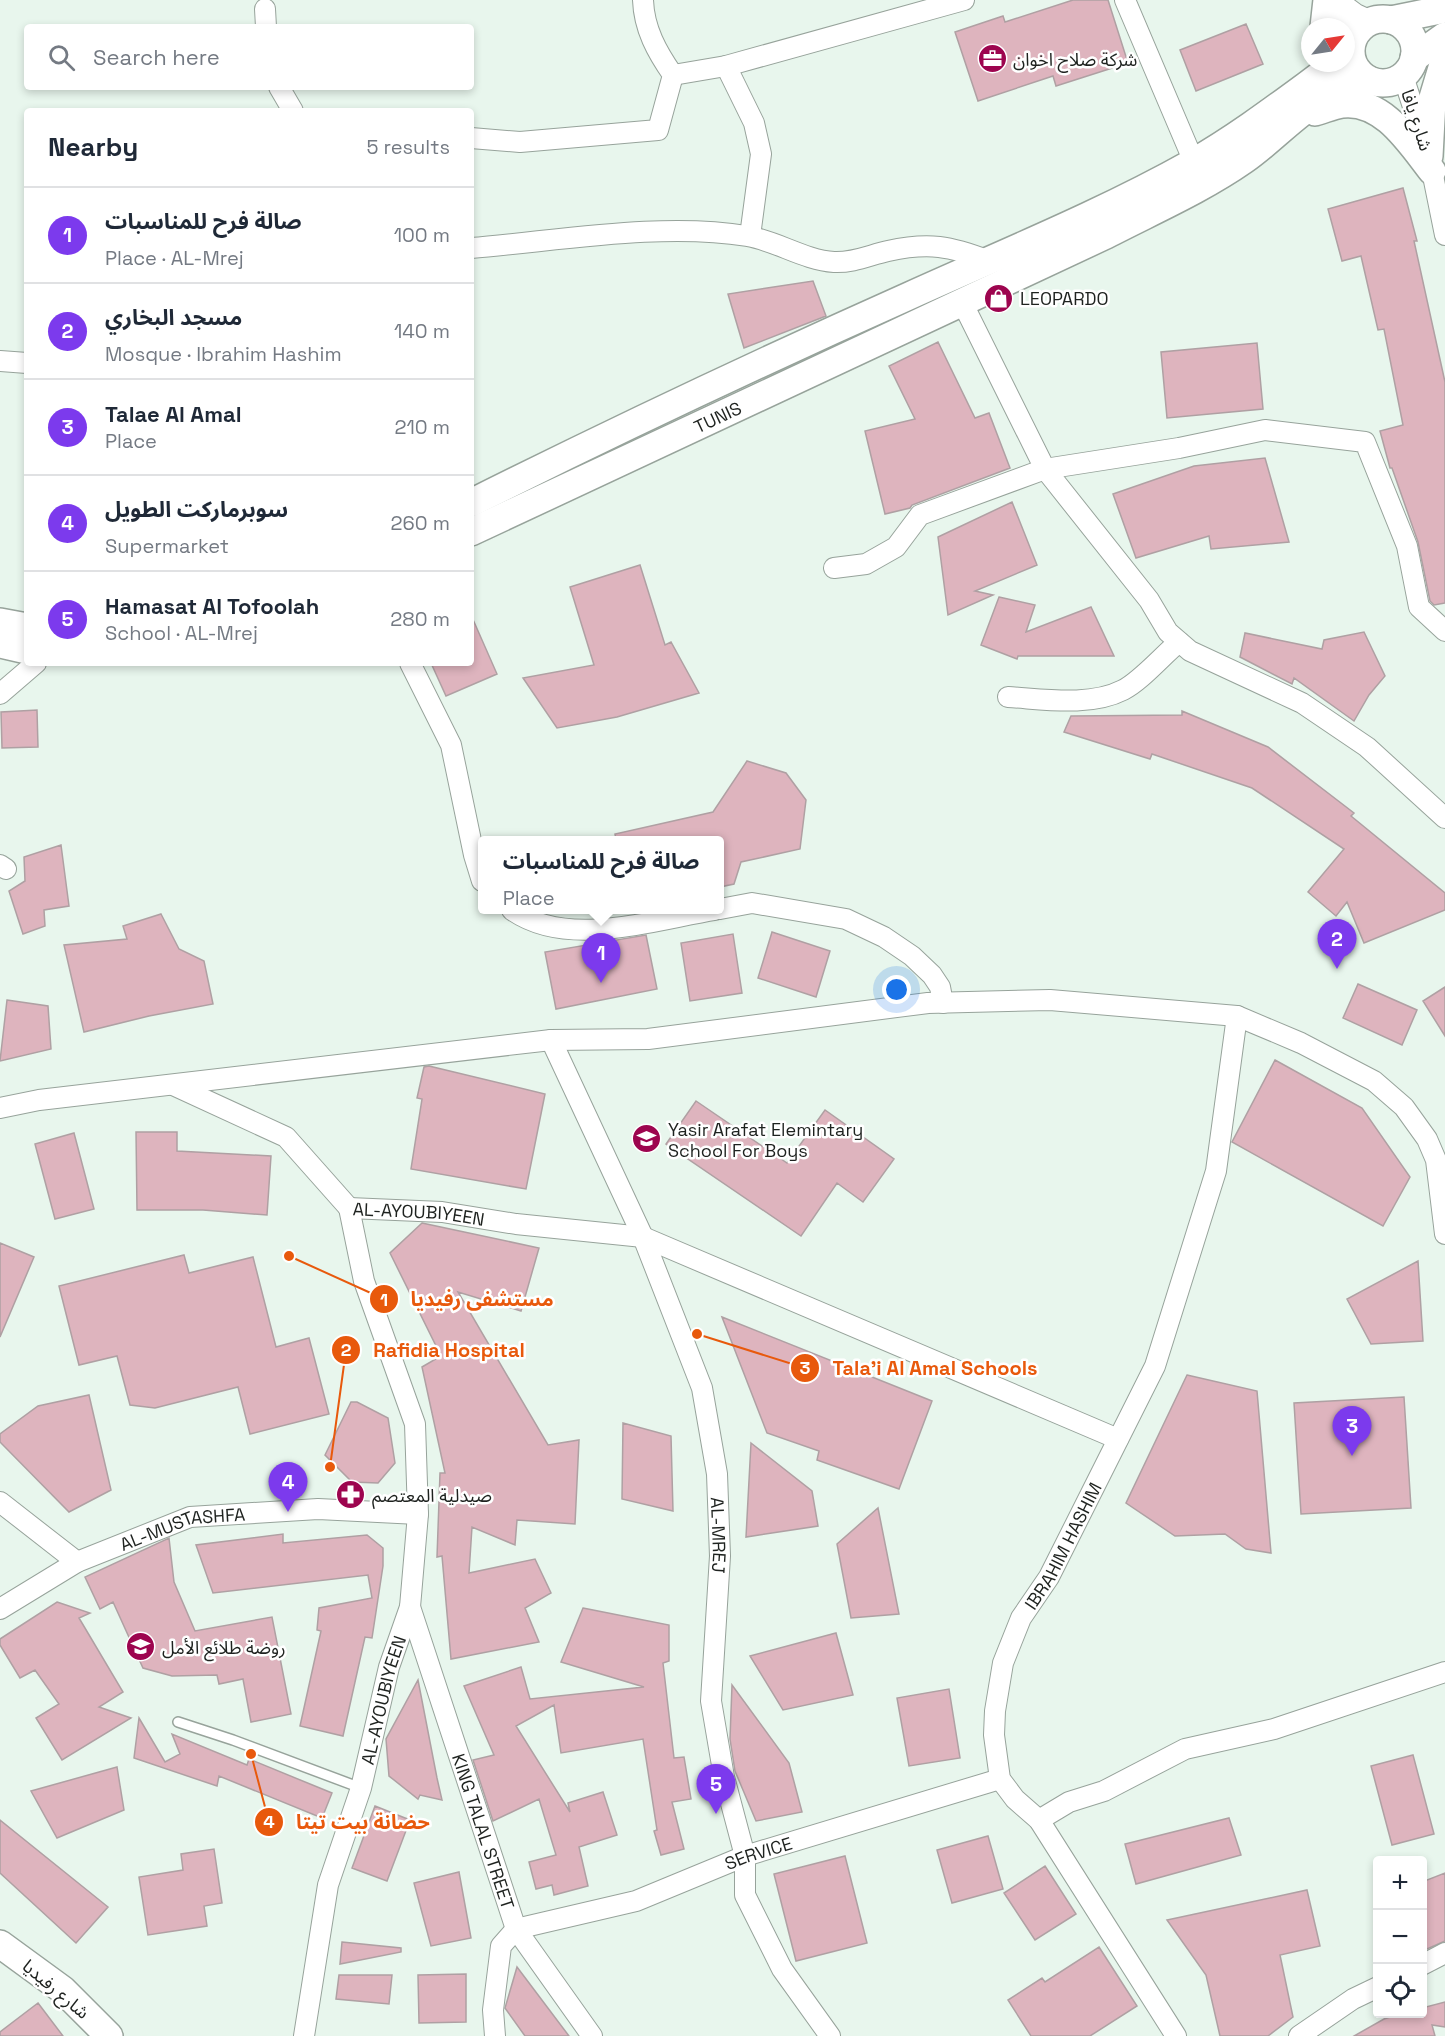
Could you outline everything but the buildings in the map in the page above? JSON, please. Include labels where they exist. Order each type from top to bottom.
[{"type":"main road","points":[[1325,18],[1327,0]]},
{"type":"main road","points":[[1355,35],[1360,28],[1381,20],[1445,9]]},
{"type":"main road","points":[[1381,20],[1405,27],[1411,36],[1409,67]]},
{"type":"main road","points":[[474,502],[597,441],[1094,215],[1296,106],[1358,81],[1393,81],[1445,36]]},
{"type":"main road","points":[[1431,163],[1432,101],[1445,58]]},
{"type":"main road","points":[[1355,67],[1361,75],[1371,81]]},
{"type":"main road","points":[[1296,106],[1309,72]]},
{"type":"main road","points":[[1296,106],[1325,72]]},
{"type":"main road","points":[[1296,106],[1362,105],[1381,113],[1431,163]]},
{"type":"main road","name":"TUNIS","points":[[474,531],[1106,235],[1200,187],[1244,160],[1296,106]]},
{"type":"main road","points":[[0,622],[24,626]]},
{"type":"main road","points":[[0,644],[24,649]]},
{"type":"main road","name":"شارع رفيديا","points":[[0,1944],[63,1990],[109,2036]]},
{"type":"street","points":[[474,138],[520,142],[658,130],[673,75],[658,53],[647,29],[643,0]]},
{"type":"street","points":[[673,75],[726,66],[964,0]]},
{"type":"street","points":[[1125,0],[1194,162]]},
{"type":"street","points":[[1332,0],[1337,18]]},
{"type":"street","points":[[1337,0],[1356,14],[1381,20]]},
{"type":"street","points":[[726,66],[754,123],[761,154],[750,236]]},
{"type":"street","name":"شارع يافا","points":[[1409,67],[1445,235]]},
{"type":"street","points":[[281,90],[291,108]]},
{"type":"street","points":[[474,248],[615,235],[704,232],[750,236],[834,262],[856,260],[925,244],[943,245],[989,261]]},
{"type":"street","points":[[962,302],[1046,470],[1149,600],[1168,632],[1190,651],[1302,703],[1367,747],[1445,818]]},
{"type":"street","points":[[0,362],[24,363]]},
{"type":"street","points":[[834,568],[866,564],[896,547],[920,515],[1046,470],[1179,448],[1265,430],[1365,442],[1407,546],[1419,607],[1445,631]]},
{"type":"street","points":[[1008,697],[1057,700],[1124,690],[1179,642]]},
{"type":"street","points":[[0,694],[33,666]]},
{"type":"street","points":[[412,666],[451,745],[478,867]]},
{"type":"street","points":[[724,908],[752,903],[846,919],[884,937],[912,956],[932,975],[940,987],[943,1003]]},
{"type":"street","points":[[522,914],[554,929],[571,930],[609,927],[686,914]]},
{"type":"street","points":[[0,1108],[39,1100],[551,1040],[648,1039],[943,1003],[1050,1000],[1237,1016],[1301,1043],[1374,1081],[1404,1107],[1427,1139],[1436,1160],[1445,1234]]},
{"type":"street","name":"IBRAHIM HASHIM","points":[[1000,1779],[994,1735],[995,1711],[998,1687],[1011,1641],[1033,1598],[1049,1576],[1155,1365],[1216,1171],[1237,1016]]},
{"type":"street","name":"AL-MREJ","points":[[551,1040],[643,1237],[702,1388],[717,1474],[720,1556],[711,1701],[724,1776],[744,1856],[745,1895],[782,1969],[830,2036]]},
{"type":"street","points":[[172,1084],[285,1137],[349,1208]]},
{"type":"street","name":"AL-AYOUBIYEEN","points":[[304,2036],[328,1885],[361,1788],[389,1667],[410,1607],[418,1514],[415,1424],[364,1281],[349,1208],[442,1212],[516,1224],[643,1237],[1118,1439]]},
{"type":"street","points":[[0,1502],[77,1562]]},
{"type":"street","name":"AL-MUSTASHFA","points":[[0,1609],[77,1562],[190,1517],[318,1509],[418,1514]]},
{"type":"street","name":"KING TALAL STREET","points":[[410,1607],[516,1929],[592,2036]]},
{"type":"street","points":[[1039,1820],[1069,1802],[1104,1791],[1185,1749],[1274,1729],[1445,1672]]},
{"type":"street","points":[[1000,1779],[1016,1799],[1039,1820],[1176,2036]]},
{"type":"street","name":"SERVICE","points":[[516,1929],[636,1901],[744,1856],[1000,1779]]},
{"type":"street","points":[[495,2036],[493,2010],[501,1947],[516,1929]]},
{"type":"street","points":[[1424,1964],[1445,1953]]},
{"type":"street","points":[[1299,2036],[1353,1999],[1373,1989]]},
{"type":"lane","points":[[178,1722],[361,1788]]},
{"type":"place","name":"شركة صلاح اخوان","points":[[992,59]]},
{"type":"place","name":"LEOPARDO","points":[[999,298]]},
{"type":"place","name":"مسجد البخاري","points":[[1337,969]]},
{"type":"place","name":"صالة فرح للمناسبات","points":[[601,983]]},
{"type":"place","name":"Yasir Arafat Elemintary School For Boys","points":[[647,1139]]},
{"type":"place","name":"مستشفى رفيديا","points":[[289,1256]]},
{"type":"place","name":"Tala'i Al Amal Schools","points":[[697,1334]]},
{"type":"place","name":"Talae Al Amal","points":[[1352,1456]]},
{"type":"place","name":"Rafidia Hospital","points":[[330,1467]]},
{"type":"place","name":"صيدلية المعتصم","points":[[351,1495]]},
{"type":"place","name":"سوبرماركت الطويل","points":[[288,1512]]},
{"type":"place","name":"روضة طلائع الأمل","points":[[141,1647]]},
{"type":"place","name":"حضانة بيت تيتا","points":[[251,1754]]},
{"type":"place","name":"Hamasat Al Tofoolah","points":[[716,1814]]}]
